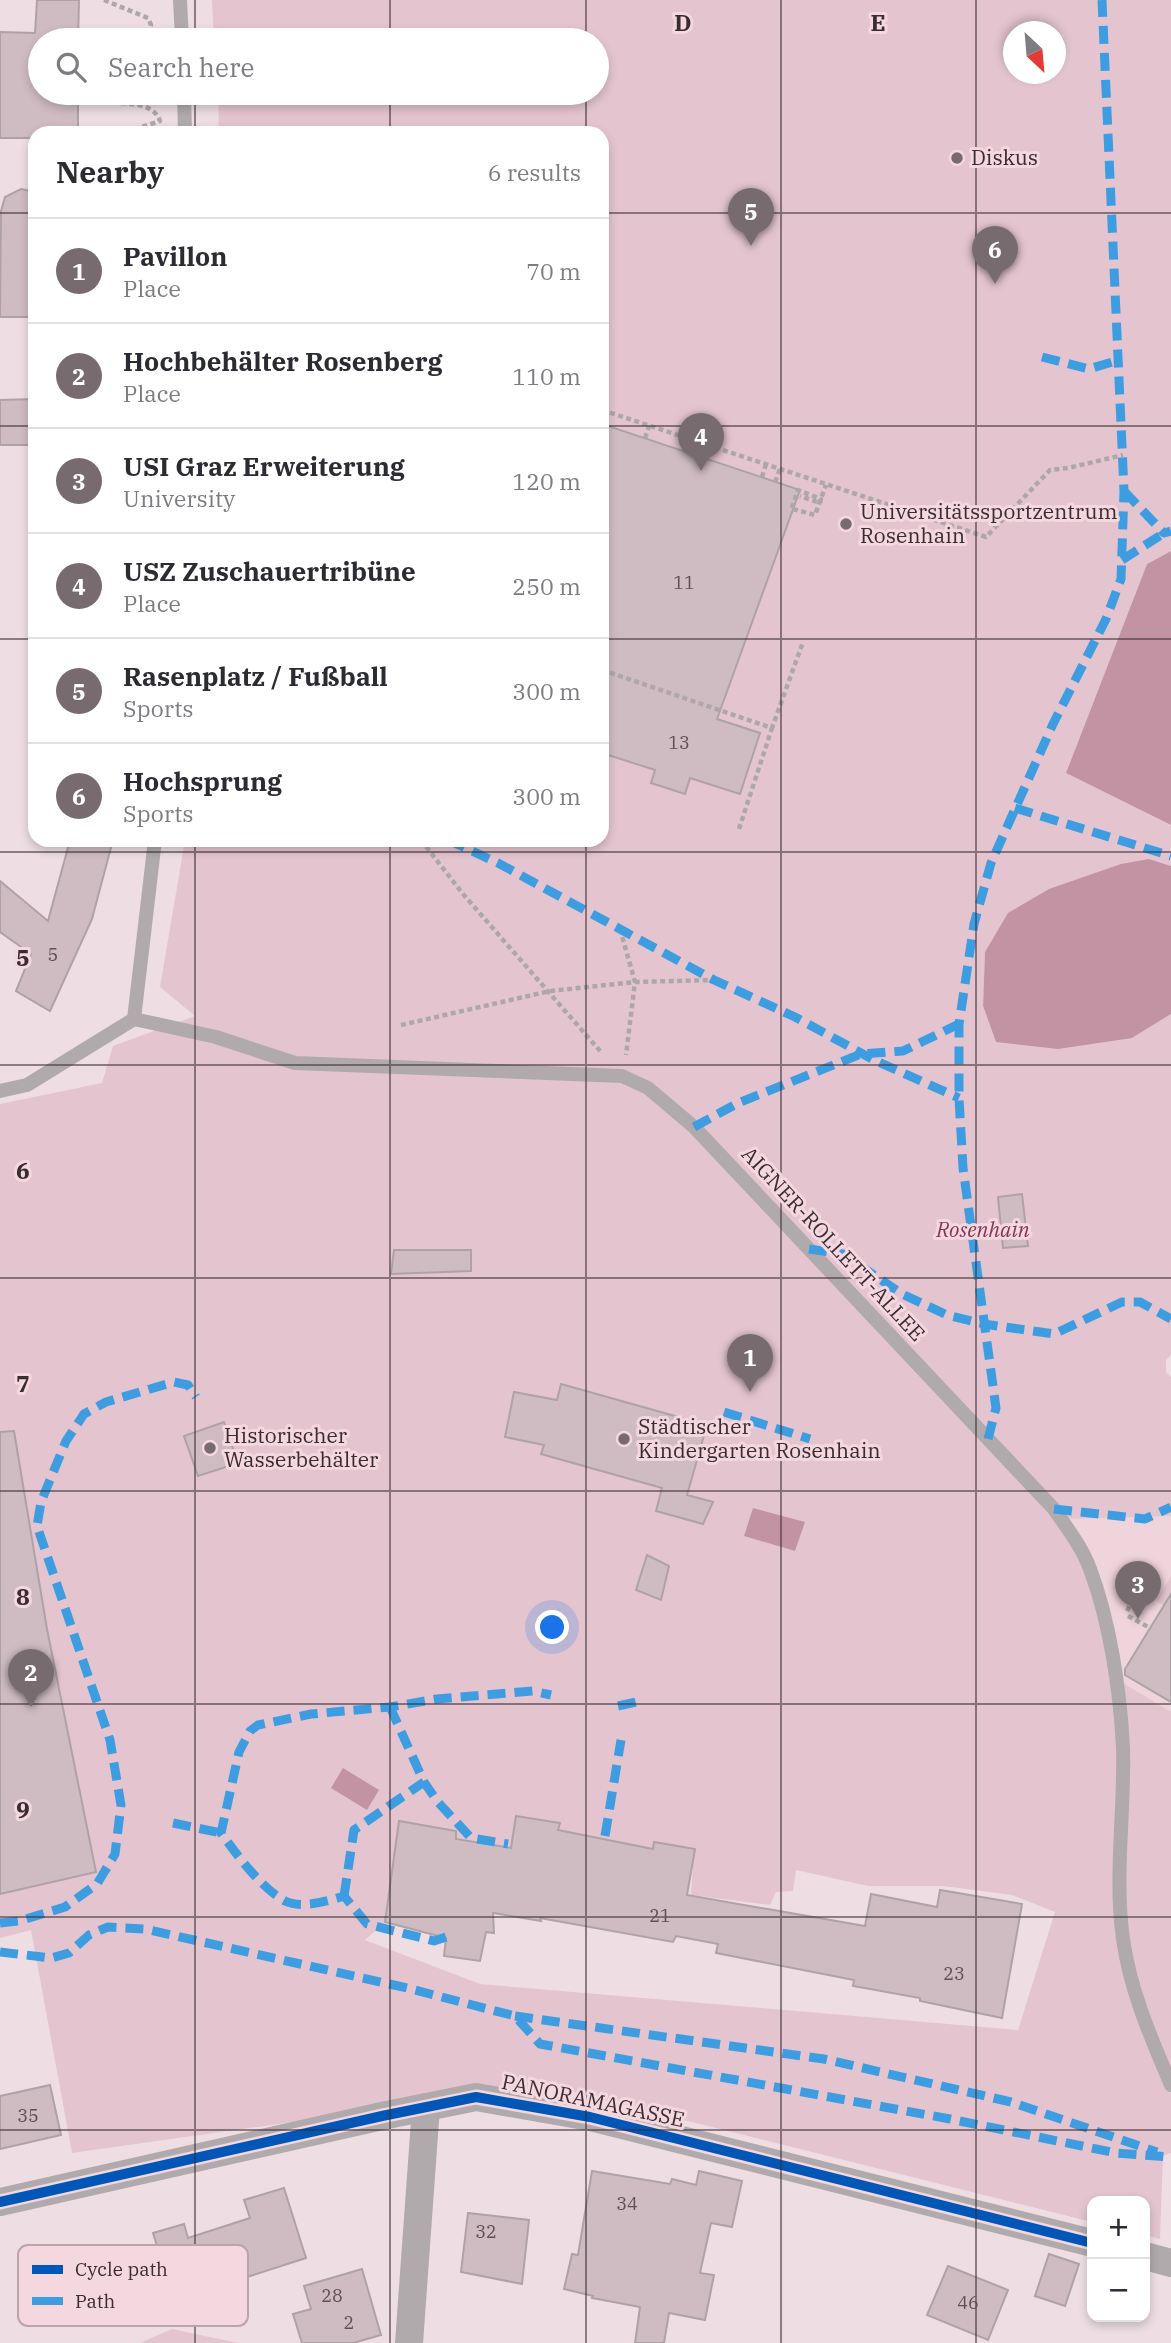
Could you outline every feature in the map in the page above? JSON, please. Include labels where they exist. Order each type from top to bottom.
[{"type":"street","name":"PANORAMAGASSE","points":[[0,2202],[476,2097],[590,2117],[1087,2242]]},
{"type":"street","points":[[412,2342],[426,2108]]},
{"type":"street","points":[[1150,2257],[1171,2263]]},
{"type":"lane","points":[[180,0],[181,28]]},
{"type":"lane","points":[[184,105],[185,126]]},
{"type":"lane","points":[[0,1091],[27,1085],[134,1019],[154,847]]},
{"type":"lane","name":"AIGNER-ROLLETT-ALLEE","points":[[134,1019],[216,1037],[295,1063],[622,1076],[648,1088],[694,1127],[1054,1509],[1074,1538],[1093,1579],[1106,1625],[1115,1674],[1123,1746],[1119,1889],[1122,1937],[1131,1984],[1171,2085]]},
{"type":"path","points":[[104,0],[148,18],[150,28]]},
{"type":"path","points":[[135,105],[150,107],[157,112],[160,121],[145,126]]},
{"type":"path","points":[[609,412],[986,537],[1050,470],[1123,456]]},
{"type":"path","points":[[645,438],[649,426]]},
{"type":"path","points":[[762,477],[766,464]]},
{"type":"path","points":[[775,482],[780,469]]},
{"type":"path","points":[[800,496],[820,503],[821,499],[798,490],[792,508],[815,516],[826,485]]},
{"type":"path","points":[[739,829],[803,642]]},
{"type":"path","points":[[609,672],[772,728]]},
{"type":"path","points":[[426,847],[463,894],[622,1076]]},
{"type":"path","points":[[620,929],[635,982],[622,1076]]},
{"type":"path","points":[[401,1025],[550,991],[635,982],[714,980]]},
{"type":"path","points":[[1130,1606],[1134,1597]]},
{"type":"shaded area","points":[[1171,551],[1171,825],[1066,773],[1147,564]]},
{"type":"shaded area","points":[[1149,859],[1171,866],[1171,1014],[1132,1038],[1058,1049],[996,1042],[983,1006],[985,952],[1008,913],[1049,889],[1121,864]]},
{"type":"shaded area","points":[[753,1508],[805,1522],[795,1551],[744,1536]]},
{"type":"shaded area","points":[[1171,1516],[1171,1712],[1125,1684],[1115,1674],[1067,1519]]},
{"type":"shaded area","points":[[343,1768],[379,1790],[367,1810],[331,1788]]},
{"type":"green space","name":"Rosenhain","points":[[212,0],[1171,0],[1171,551],[1147,564],[1066,773],[1171,825],[1171,866],[1149,859],[985,952],[983,1006],[996,1042],[1132,1038],[1171,1014],[1171,1355],[1166,1360],[1166,1372],[1171,1377],[1171,1516],[1068,1519],[1089,1567],[1115,1674],[1125,1684],[1171,1712],[1171,2153],[1163,2156],[1160,2239],[1150,2236],[1150,2196],[1087,2196],[1087,2221],[548,2086],[72,2153],[31,1930],[0,1938],[0,1104],[102,1083],[113,1046],[195,1016],[160,987],[184,847],[609,847],[609,126],[219,126],[218,105],[609,105],[609,28],[213,28]],"holes":[[[517,1816],[560,1823],[558,1830],[653,1849],[654,1842],[694,1849],[691,1895],[770,1905],[776,1892],[793,1891],[796,1870],[868,1886],[943,1886],[1012,1895],[1055,1912],[1018,2030],[480,1984],[365,1940],[385,1922],[399,1821],[456,1831],[456,1839],[511,1852]]]},
{"type":"green space","points":[[1171,1576],[1171,1594],[1164,1606],[1156,1601]]},
{"type":"green space","points":[[172,2329],[238,2343],[140,2343]]},
{"type":"building","points":[[37,0],[79,0],[78,28],[35,28]]},
{"type":"building","points":[[0,32],[28,33],[28,105],[78,105],[78,126],[28,126],[28,138],[0,138]]},
{"type":"building","points":[[21,189],[28,190],[28,317],[0,317],[1,211],[5,197]]},
{"type":"building","points":[[28,399],[28,445],[0,445],[0,400]]},
{"type":"building","name":"Universitätssportzentrum Rosenhain","points":[[609,426],[800,490],[717,719],[760,733],[740,794],[690,778],[685,794],[651,783],[655,770],[609,755]]},
{"type":"building","points":[[68,847],[111,847],[92,919],[50,1011],[16,991],[31,954],[0,932],[0,881],[48,921]]},
{"type":"building","points":[[1022,1194],[1028,1246],[1003,1248],[998,1197]]},
{"type":"building","points":[[394,1250],[471,1250],[471,1271],[391,1274]]},
{"type":"building","name":"Städtischer Kindergarten Rosenhain","points":[[561,1384],[707,1425],[687,1495],[713,1502],[703,1524],[656,1511],[662,1488],[541,1454],[544,1445],[505,1437],[514,1392],[557,1400]]},
{"type":"building","name":"Historischer Wasserbehälter","points":[[224,1422],[238,1463],[198,1476],[184,1436]]},
{"type":"building","points":[[14,1431],[47,1629],[96,1872],[0,1894],[0,1432]]},
{"type":"building","points":[[647,1555],[669,1566],[661,1600],[636,1590]]},
{"type":"building","points":[[1171,1594],[1171,1702],[1125,1675],[1125,1669]]},
{"type":"building","points":[[516,1816],[560,1823],[558,1830],[653,1849],[654,1842],[695,1849],[687,1895],[865,1926],[871,1894],[937,1907],[940,1890],[1022,1904],[1002,2018],[920,2001],[920,1998],[853,1986],[854,1980],[716,1953],[718,1944],[676,1936],[673,1942],[540,1918],[541,1921],[493,1913],[494,1933],[486,1932],[480,1961],[444,1956],[446,1938],[385,1922],[399,1821],[456,1831],[456,1839],[511,1848]]},
{"type":"building","points":[[50,2085],[61,2135],[0,2149],[0,2096]]},
{"type":"building","points":[[592,2171],[670,2184],[672,2179],[696,2185],[699,2171],[742,2181],[732,2227],[711,2223],[700,2273],[714,2275],[705,2320],[669,2313],[664,2343],[635,2343],[640,2307],[592,2298],[593,2296],[564,2289],[572,2254],[578,2255]]},
{"type":"building","points":[[284,2188],[306,2258],[248,2277],[248,2245],[157,2245],[153,2233],[184,2224],[188,2238],[250,2218],[244,2200]]},
{"type":"building","points":[[468,2213],[529,2220],[522,2284],[461,2272]]},
{"type":"building","points":[[1049,2254],[1079,2264],[1065,2306],[1035,2296]]},
{"type":"building","points":[[948,2266],[1008,2290],[988,2340],[927,2315]]},
{"type":"building","points":[[362,2269],[381,2335],[353,2343],[302,2343],[293,2314],[311,2309],[304,2286]]},
{"type":"marked path","points":[[988,1439],[996,1408],[963,1168],[959,1098],[959,1024],[974,924],[991,863],[1053,724],[1106,619],[1121,579],[1124,491],[1102,0]]},
{"type":"marked path","points":[[1042,357],[1089,369],[1119,360]]},
{"type":"marked path","points":[[1124,491],[1164,533],[1171,531]]},
{"type":"marked path","points":[[1122,560],[1164,533]]},
{"type":"marked path","points":[[1015,808],[1171,856]]},
{"type":"marked path","points":[[463,847],[498,863],[714,980],[795,1017],[874,1060],[959,1098]]},
{"type":"marked path","points":[[694,1127],[738,1103],[861,1054],[903,1051],[959,1024]]},
{"type":"marked path","points":[[809,1249],[843,1254],[902,1294],[947,1315],[984,1324],[1054,1334],[1122,1302],[1140,1302],[1171,1319]]},
{"type":"marked path","points":[[0,1923],[19,1921],[65,1907],[97,1884],[115,1854],[121,1805],[110,1740],[37,1526],[41,1502],[66,1441],[84,1414],[106,1402],[174,1382],[188,1385],[196,1397]]},
{"type":"marked path","points":[[724,1412],[810,1439]]},
{"type":"marked path","points":[[1054,1509],[1145,1519],[1171,1507]]},
{"type":"marked path","points":[[446,1937],[434,1941],[367,1924],[344,1896],[299,1904],[285,1901],[267,1888],[221,1833],[239,1752],[250,1731],[258,1725],[311,1714],[533,1691],[551,1695]]},
{"type":"marked path","points":[[618,1706],[641,1701]]},
{"type":"marked path","points":[[390,1707],[424,1782],[437,1801],[471,1838],[508,1844]]},
{"type":"marked path","points":[[605,1836],[621,1740]]},
{"type":"marked path","points":[[344,1896],[354,1830],[424,1782]]},
{"type":"marked path","points":[[173,1823],[221,1833]]},
{"type":"marked path","points":[[0,1952],[51,1958],[69,1953],[89,1935],[108,1927],[145,1929],[407,1988],[515,2016],[540,2044],[950,2119],[1116,2153],[1171,2157]]},
{"type":"marked path","points":[[515,2016],[824,2059],[1011,2102],[1157,2152]]},
{"type":"cycle path","points":[[0,2202],[476,2097],[590,2117],[1087,2242]]},
{"type":"place","name":"Diskus","points":[[957,158]]},
{"type":"place","name":"Rasenplatz / Fußball","points":[[751,246]]},
{"type":"place","name":"Hochsprung","points":[[995,284]]},
{"type":"place","name":"USZ Zuschauertribüne","points":[[701,471]]},
{"type":"place","name":"Universitätssportzentrum Rosenhain","points":[[846,524]]},
{"type":"place","name":"Pavillon","points":[[750,1392]]},
{"type":"place","name":"Städtischer Kindergarten Rosenhain","points":[[624,1439]]},
{"type":"place","name":"Historischer Wasserbehälter","points":[[210,1448]]},
{"type":"place","name":"USI Graz Erweiterung","points":[[1138,1619]]},
{"type":"place","name":"Hochbehälter Rosenberg","points":[[31,1707]]}]
